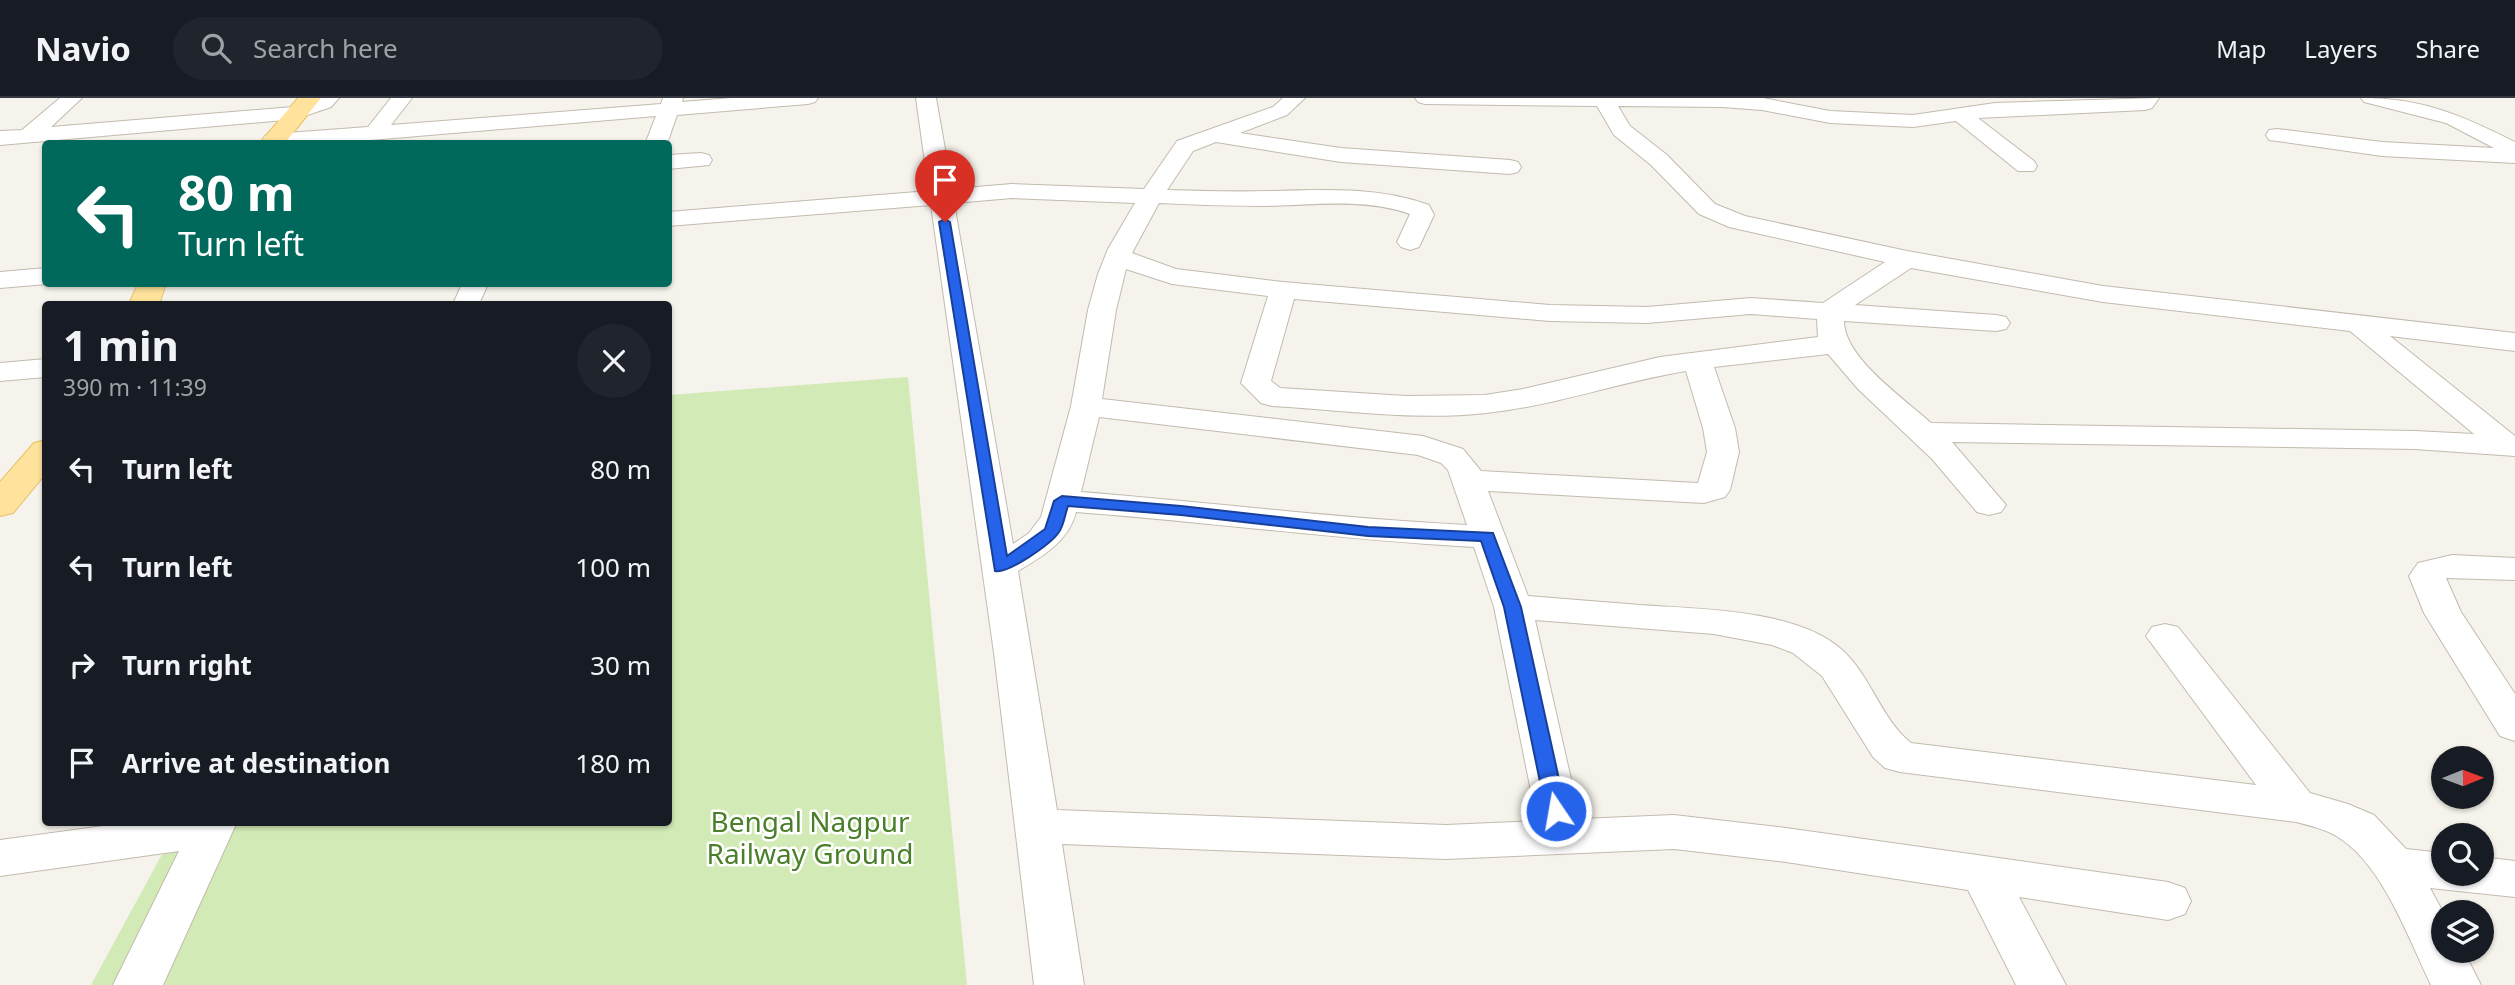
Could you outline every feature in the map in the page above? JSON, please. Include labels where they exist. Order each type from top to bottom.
[{"type":"main road","points":[[273,140],[299,103]]},
{"type":"main road","points":[[3,499],[42,455]]},
{"type":"street","points":[[29,135],[72,98]]},
{"type":"street","points":[[130,140],[178,98]]},
{"type":"street","points":[[0,138],[149,125],[299,103],[324,103],[329,98]]},
{"type":"street","points":[[374,133],[402,98]]},
{"type":"street","points":[[548,140],[572,98]]},
{"type":"street","points":[[295,140],[619,115],[671,104],[808,98]]},
{"type":"street","points":[[926,98],[1000,567],[1059,985]]},
{"type":"street","points":[[1000,567],[1042,541],[1052,531],[1086,405],[1102,310],[1118,257],[1152,196],[1185,146],[1280,111],[1295,98]]},
{"type":"street","points":[[1425,98],[1737,102],[1854,119],[1913,121],[1996,109],[2145,104],[2149,98]]},
{"type":"street","points":[[1941,98],[2026,166]]},
{"type":"street","points":[[2371,98],[2453,118],[2515,150]]},
{"type":"street","points":[[1603,99],[1622,130],[1659,160],[1707,209],[1717,215],[1907,259],[2103,294],[2515,342]]},
{"type":"street","points":[[658,140],[671,104]]},
{"type":"street","points":[[429,129],[443,108]]},
{"type":"street","points":[[1214,135],[1341,155],[1510,167]]},
{"type":"street","points":[[2277,135],[2382,149],[2515,156]]},
{"type":"street","points":[[672,162],[701,160]]},
{"type":"street","points":[[1398,202],[1442,163]]},
{"type":"street","points":[[672,219],[1012,191],[1232,199],[1350,197],[1398,202],[1420,210],[1422,215],[1410,242]]},
{"type":"street","points":[[1118,257],[1172,276],[1283,290],[1550,313],[1647,315],[1751,306],[1996,323]]},
{"type":"street","points":[[1907,259],[1854,293],[1832,311],[1830,327],[1836,344],[1880,393],[1923,432],[1989,505]]},
{"type":"street","points":[[0,280],[42,276]]},
{"type":"street","points":[[1283,290],[1256,383],[1272,397],[1443,406],[1483,405],[1522,400],[1633,371],[1697,360],[1836,344]]},
{"type":"street","points":[[2357,323],[2511,446]]},
{"type":"street","points":[[1468,480],[1696,493],[1713,490],[1723,452],[1719,428],[1697,360]]},
{"type":"street","points":[[0,372],[42,368]]},
{"type":"street","points":[[1086,405],[1423,446],[1452,456],[1463,467],[1513,607],[1562,836]]},
{"type":"street","points":[[1923,432],[2415,440],[2511,446]]},
{"type":"street","points":[[1062,501],[1181,510],[1368,531],[1488,537]]},
{"type":"street","points":[[2515,569],[2452,566],[2431,571],[2427,576],[2443,613],[2515,726]]},
{"type":"street","points":[[1513,607],[1742,625],[1799,642],[1824,654],[1837,668],[1885,747],[1900,757],[2296,806],[2331,814],[2365,832],[2393,866],[2456,985]]},
{"type":"street","points":[[2165,636],[2296,806]]},
{"type":"street","points":[[0,858],[207,826]]},
{"type":"street","points":[[138,985],[213,826]]},
{"type":"street","points":[[1037,826],[1446,842],[1674,832],[1786,845],[2168,901]]},
{"type":"street","points":[[2393,866],[2431,870]]},
{"type":"street","points":[[1983,874],[2042,985]]},
{"type":"street","points":[[2494,877],[2515,879]]},
{"type":"green space","name":"Bengal Nagpur Railway Ground","points":[[908,377],[967,985],[91,985],[177,826],[672,826],[672,395]]},
{"type":"route","points":[[945,222],[1000,567],[1042,541],[1052,531],[1062,501],[1181,510],[1368,531],[1488,537],[1513,607],[1556,811]]}]
